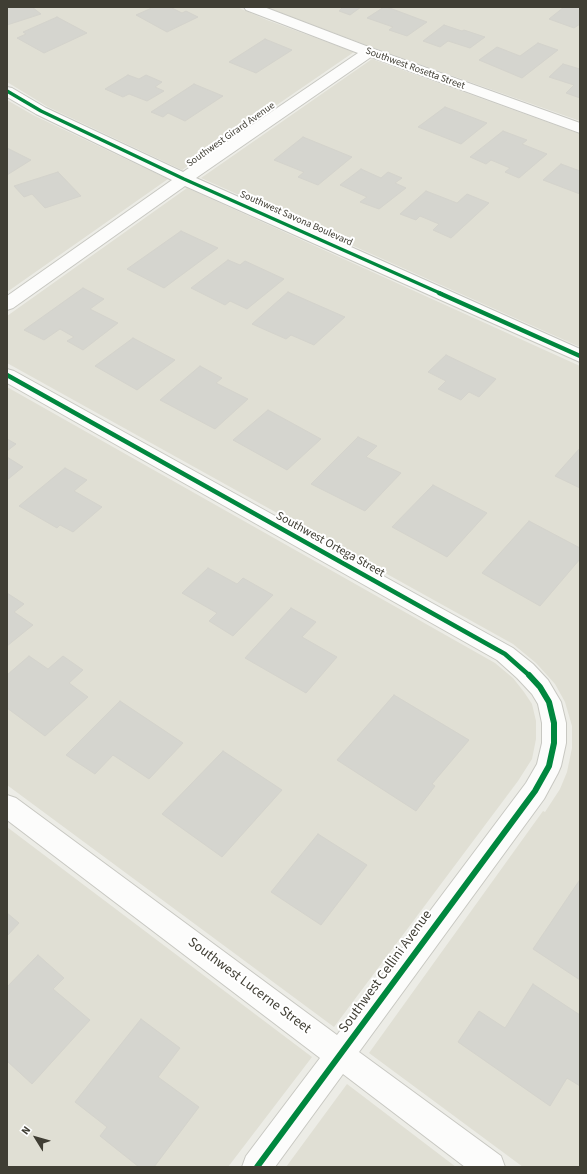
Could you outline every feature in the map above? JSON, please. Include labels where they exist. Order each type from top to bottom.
[{"type":"street","name":"Southwest Rosetta Street","points":[[251,7],[368,52],[580,128]]},
{"type":"street","name":"Southwest Girard Avenue","points":[[7,304],[368,52]]},
{"type":"street","name":"Southwest Savona Boulevard","points":[[7,91],[40,111],[184,179],[580,356]]},
{"type":"street","name":"Southwest Ortega Street","points":[[7,375],[505,654],[525,671],[540,687],[549,702],[554,723],[554,743],[549,766],[535,791]]},
{"type":"street","name":"Southwest Cellini Avenue","points":[[257,1167],[535,791]]},
{"type":"street","name":"Southwest Lucerne Street","points":[[7,806],[490,1167]]},
{"type":"shaded area","points":[[7,7],[237,7],[267,20],[354,52],[182,170],[48,107],[7,82]]},
{"type":"shaded area","points":[[265,7],[580,7],[580,121],[374,48]]},
{"type":"shaded area","points":[[372,59],[580,134],[580,347],[201,178]]},
{"type":"shaded area","points":[[7,100],[33,115],[168,179],[7,292]]},
{"type":"shaded area","points":[[187,188],[580,366],[580,1167],[523,1167],[369,1053],[543,811],[545,812],[560,789],[567,772],[572,748],[572,726],[565,702],[555,684],[536,663],[513,644],[7,363],[7,316]]},
{"type":"shaded area","points":[[7,387],[495,663],[513,678],[532,704],[536,721],[536,739],[532,759],[518,781],[334,1027],[7,785]]},
{"type":"shaded area","points":[[7,827],[312,1057],[228,1167],[7,1167]]},
{"type":"shaded area","points":[[347,1084],[456,1167],[286,1167]]},
{"type":"building","points":[[7,7],[32,7],[41,14],[7,25]]},
{"type":"building","points":[[154,7],[174,7],[172,8],[182,13],[186,11],[198,17],[167,32],[136,15]]},
{"type":"building","points":[[343,7],[361,7],[350,15],[339,11]]},
{"type":"building","points":[[384,7],[427,22],[407,36],[389,30],[393,27],[367,18]]},
{"type":"building","points":[[564,7],[580,7],[580,24],[574,28],[549,19]]},
{"type":"building","points":[[57,17],[87,33],[44,53],[17,38],[26,34],[23,32]]},
{"type":"building","points":[[444,25],[485,37],[470,48],[448,41],[440,47],[423,41]]},
{"type":"building","points":[[265,39],[292,50],[256,73],[229,62]]},
{"type":"building","points":[[538,43],[558,50],[522,78],[479,60],[497,47],[520,56]]},
{"type":"building","points":[[563,64],[580,69],[580,98],[566,93],[574,85],[549,77]]},
{"type":"building","points":[[128,75],[139,79],[146,75],[162,82],[155,87],[164,91],[147,101],[129,94],[123,97],[105,89]]},
{"type":"building","points":[[194,84],[223,96],[185,121],[168,113],[163,117],[151,112]]},
{"type":"building","points":[[445,107],[487,123],[461,144],[418,127]]},
{"type":"building","points":[[503,131],[527,140],[522,144],[547,154],[519,178],[505,172],[510,168],[491,160],[486,164],[470,157]]},
{"type":"building","points":[[303,137],[352,157],[318,185],[298,177],[304,172],[274,160]]},
{"type":"building","points":[[7,148],[31,160],[7,175]]},
{"type":"building","points":[[561,164],[580,171],[580,194],[543,180]]},
{"type":"building","points":[[361,169],[381,178],[388,172],[402,178],[395,183],[406,188],[379,209],[360,202],[367,197],[340,185]]},
{"type":"building","points":[[58,172],[81,196],[45,208],[32,194],[24,197],[14,186]]},
{"type":"building","points":[[426,191],[457,203],[467,194],[489,203],[451,238],[433,230],[439,224],[420,216],[416,220],[400,214]]},
{"type":"building","points":[[181,231],[218,248],[164,288],[127,269]]},
{"type":"building","points":[[228,260],[240,265],[245,261],[284,279],[247,309],[230,301],[225,305],[191,288]]},
{"type":"building","points":[[83,288],[104,299],[90,309],[118,323],[83,350],[67,341],[74,337],[60,329],[44,340],[24,330]]},
{"type":"building","points":[[288,292],[345,317],[314,345],[291,335],[286,339],[252,324]]},
{"type":"building","points":[[133,338],[175,360],[137,390],[95,366]]},
{"type":"building","points":[[446,355],[496,379],[479,397],[469,392],[461,400],[438,389],[446,381],[428,372]]},
{"type":"building","points":[[200,366],[222,378],[216,383],[248,399],[215,429],[160,400]]},
{"type":"building","points":[[268,410],[321,439],[287,470],[233,440]]},
{"type":"building","points":[[358,437],[377,446],[366,457],[401,473],[365,511],[311,484]]},
{"type":"building","points":[[7,439],[16,444],[7,451]]},
{"type":"building","points":[[580,448],[580,488],[555,476]]},
{"type":"building","points":[[7,457],[23,467],[7,480]]},
{"type":"building","points":[[65,468],[87,480],[74,491],[102,507],[73,532],[60,525],[57,528],[19,506]]},
{"type":"building","points":[[433,485],[487,513],[447,557],[392,527]]},
{"type":"building","points":[[529,521],[580,548],[580,559],[540,606],[482,573]]},
{"type":"building","points":[[208,568],[237,584],[243,578],[273,595],[233,636],[209,621],[217,613],[182,593]]},
{"type":"building","points":[[7,593],[24,604],[14,612],[33,625],[7,646]]},
{"type":"building","points":[[291,608],[316,622],[302,637],[337,657],[306,693],[245,658]]},
{"type":"building","points":[[29,656],[48,669],[63,656],[83,670],[69,683],[88,697],[45,736],[7,708],[7,675]]},
{"type":"building","points":[[394,695],[469,740],[432,784],[435,786],[416,811],[337,760]]},
{"type":"building","points":[[120,701],[183,743],[149,779],[113,755],[95,774],[66,755]]},
{"type":"building","points":[[223,751],[282,790],[222,857],[162,814]]},
{"type":"building","points":[[318,834],[367,865],[321,925],[271,892]]},
{"type":"building","points":[[580,881],[580,980],[533,949]]},
{"type":"building","points":[[7,913],[19,923],[7,936]]},
{"type":"building","points":[[38,955],[64,978],[53,989],[90,1020],[32,1084],[7,1061],[7,987]]},
{"type":"building","points":[[533,984],[580,1015],[580,1086],[567,1078],[550,1106],[458,1042],[479,1011],[505,1028]]},
{"type":"building","points":[[141,1019],[180,1048],[158,1077],[199,1107],[154,1167],[139,1167],[100,1136],[107,1127],[75,1102]]},
{"type":"cycle path","points":[[7,91],[41,111],[184,179],[580,356]]},
{"type":"cycle path","points":[[7,375],[505,654],[525,671],[540,687],[549,702],[554,723],[554,743],[549,766],[535,791],[257,1167]]}]
